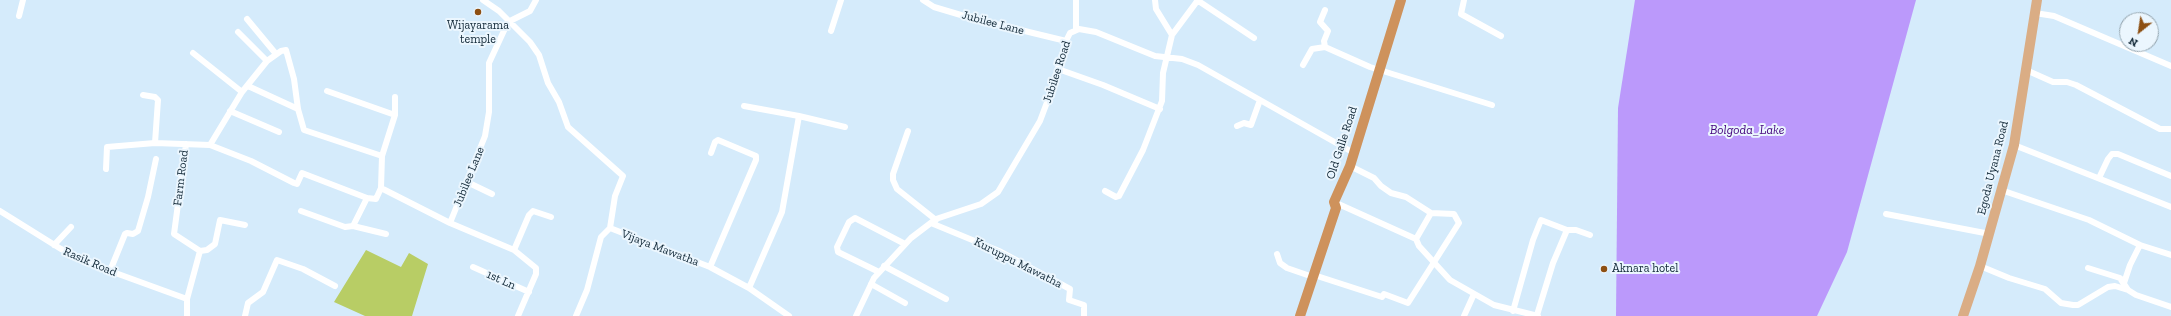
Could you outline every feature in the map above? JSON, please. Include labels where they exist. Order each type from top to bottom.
[{"type":"highway","name":"Old Galle Road","points":[[1300,316],[1336,208],[1334,202],[1350,166],[1401,0]]},
{"type":"main road","name":"Egoda Uyana Road","points":[[1963,316],[1990,234],[2014,146],[2037,0]]},
{"type":"street","points":[[19,16],[22,0]]},
{"type":"street","points":[[483,0],[499,11],[508,22],[530,42],[539,55],[548,83],[559,102],[568,127],[623,176],[615,196],[610,228],[601,237],[588,290],[576,316]]},
{"type":"street","points":[[508,22],[530,11],[536,0]]},
{"type":"street","points":[[831,31],[840,0]]},
{"type":"street","name":"Jubilee Lane","points":[[923,0],[934,7],[971,18],[1066,41]]},
{"type":"street","points":[[1076,0],[1076,30]]},
{"type":"street","points":[[1155,0],[1156,9],[1172,35]]},
{"type":"street","points":[[1105,190],[1116,197],[1119,196],[1143,150],[1160,109],[1164,73],[1172,35],[1197,0],[1254,38]]},
{"type":"street","points":[[1464,0],[1461,14],[1501,36]]},
{"type":"street","points":[[1325,10],[1320,22],[1328,31],[1324,41],[1326,47]]},
{"type":"street","points":[[2035,13],[2060,18],[2171,66]]},
{"type":"street","points":[[247,19],[276,54]]},
{"type":"street","name":"Jubilee Lane","points":[[508,22],[490,63],[489,112],[485,136],[450,222],[514,250],[536,268],[536,274],[518,316]]},
{"type":"street","name":"Jubilee Road","points":[[856,316],[871,284],[879,272],[905,244],[933,221],[981,204],[998,192],[1040,121],[1066,41],[1070,33],[1079,29],[1096,32],[1154,56],[1168,56],[1198,65],[1354,152]]},
{"type":"street","points":[[238,32],[268,61]]},
{"type":"street","points":[[1303,65],[1312,49],[1326,47],[1379,69],[1492,105]]},
{"type":"street","points":[[210,146],[242,92],[268,61],[276,54],[286,50],[294,79],[302,126],[307,131],[382,156]]},
{"type":"street","points":[[193,53],[242,92]]},
{"type":"street","points":[[1058,69],[1103,85],[1160,109]]},
{"type":"street","points":[[2026,70],[2054,82],[2067,82],[2160,129],[2171,129]]},
{"type":"street","points":[[248,86],[298,109]]},
{"type":"street","points":[[327,91],[394,115]]},
{"type":"street","points":[[143,95],[154,97],[158,100],[155,143]]},
{"type":"street","points":[[353,226],[367,198],[376,199],[381,188],[382,156],[394,115],[395,97]]},
{"type":"street","points":[[1237,126],[1244,123],[1251,125],[1260,100]]},
{"type":"street","points":[[744,106],[845,126]]},
{"type":"street","points":[[230,110],[279,132]]},
{"type":"street","points":[[749,288],[782,212],[799,116]]},
{"type":"street","points":[[908,131],[893,174],[893,180],[897,189],[933,221]]},
{"type":"street","points":[[710,267],[756,160],[756,156],[718,140],[715,142],[711,153]]},
{"type":"street","points":[[106,169],[107,147],[155,143],[186,144]]},
{"type":"street","name":"Farm Road","points":[[200,251],[174,234],[186,144],[210,146],[251,161],[297,184],[302,173],[367,198]]},
{"type":"street","points":[[2014,146],[2099,178],[2171,208]]},
{"type":"street","points":[[2099,178],[2112,154],[2118,154],[2171,176]]},
{"type":"street","points":[[110,271],[125,234],[133,234],[138,230],[148,197],[156,159]]},
{"type":"street","points":[[1277,254],[1280,263],[1287,268],[1382,297],[1384,294],[1408,303],[1459,223],[1454,214],[1431,213],[1406,197],[1391,192],[1381,186],[1374,178],[1350,166]]},
{"type":"street","points":[[466,182],[492,194]]},
{"type":"street","points":[[381,188],[450,222]]},
{"type":"street","points":[[2001,190],[2089,220],[2140,245],[2171,255]]},
{"type":"street","points":[[1334,202],[1416,238],[1419,246],[1450,280],[1474,294],[1494,305],[1513,311],[1538,316],[1553,263],[1567,230]]},
{"type":"street","name":"Rasik Road","points":[[0,211],[54,245],[110,271],[187,299]]},
{"type":"street","points":[[301,211],[345,227],[353,226],[386,234]]},
{"type":"street","points":[[514,250],[529,215],[533,211],[552,217]]},
{"type":"street","points":[[1416,238],[1431,213]]},
{"type":"street","points":[[1886,214],[1990,234]]},
{"type":"street","points":[[879,272],[838,252],[837,247],[849,222],[855,218],[905,244]]},
{"type":"street","points":[[187,316],[187,299],[200,251],[207,250],[215,244],[220,220],[245,225]]},
{"type":"street","points":[[1513,311],[1538,224],[1541,220],[1567,230],[1576,230],[1590,235]]},
{"type":"street","name":"Kuruppu Mawatha","points":[[933,221],[999,251],[1070,288],[1068,296],[1069,300],[1084,306],[1084,316]]},
{"type":"street","points":[[54,245],[71,227]]},
{"type":"street","name":"Vijaya Mawatha","points":[[610,228],[710,267],[749,288],[789,316]]},
{"type":"street","points":[[2124,283],[2130,265],[2140,245]]},
{"type":"street","points":[[245,316],[248,303],[263,292],[277,260],[303,269],[335,286]]},
{"type":"street","points":[[884,266],[946,299]]},
{"type":"street","points":[[1980,266],[2009,278],[2045,289],[2061,303],[2078,305],[2108,287],[2116,286],[2128,290],[2136,295],[2171,307]]},
{"type":"street","name":"1st Ln","points":[[473,267],[529,292]]},
{"type":"street","points":[[2088,268],[2120,278],[2128,290]]},
{"type":"street","points":[[871,284],[905,303]]},
{"type":"street","points":[[1464,316],[1474,294]]},
{"type":"green space","points":[[366,250],[401,267],[409,253],[428,264],[412,316],[365,316],[334,302]]},
{"type":"water","name":"Bolgoda_Lake","points":[[1635,0],[1916,0],[1847,252],[1817,316],[1616,316],[1618,108]]},
{"type":"place","name":"Wijayarama temple","points":[[478,12]]},
{"type":"place","name":"Aknara hotel","points":[[1604,269]]}]
